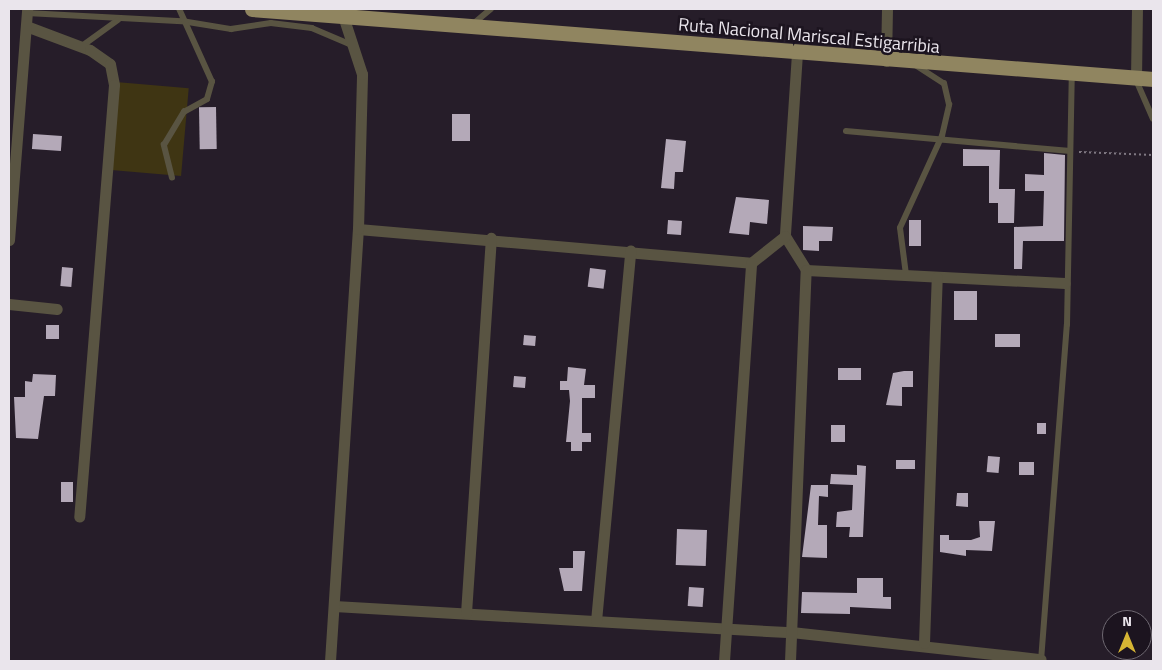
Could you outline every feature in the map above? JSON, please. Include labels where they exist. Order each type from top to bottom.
[{"type":"main road","name":"Ruta Nacional Mariscal Estigarribia","points":[[252,9],[353,14],[470,27],[886,62],[1153,79]]},
{"type":"street","points":[[886,62],[887,9]]},
{"type":"street","points":[[1136,79],[1137,9]]},
{"type":"street","points":[[9,240],[27,11]]},
{"type":"street","points":[[330,661],[358,229],[362,74],[354,46],[353,14]]},
{"type":"street","points":[[26,26],[82,46],[110,64],[114,85],[79,517]]},
{"type":"street","points":[[790,661],[806,270],[786,236],[798,54]]},
{"type":"street","points":[[358,229],[491,238],[751,263],[786,236]]},
{"type":"street","points":[[466,613],[491,238]]},
{"type":"street","points":[[596,620],[630,251]]},
{"type":"street","points":[[724,661],[751,263]]},
{"type":"street","points":[[806,270],[1065,283]]},
{"type":"street","points":[[924,643],[937,277]]},
{"type":"street","points":[[9,304],[57,309]]},
{"type":"street","points":[[334,606],[791,632],[924,643],[1041,660]]},
{"type":"lane","points":[[172,178],[164,158],[164,145],[184,112],[207,99],[212,82],[182,21],[179,9]]},
{"type":"lane","points":[[470,27],[491,9]]},
{"type":"lane","points":[[27,11],[118,20],[182,21],[232,29],[271,23],[312,28],[354,46]]},
{"type":"lane","points":[[82,46],[118,20]]},
{"type":"lane","points":[[906,275],[900,228],[948,120],[949,93],[944,84],[913,63]]},
{"type":"lane","points":[[1041,660],[1068,325],[1065,283],[1072,74]]},
{"type":"lane","points":[[1136,79],[1153,118]]},
{"type":"lane","points":[[846,132],[1070,151]]},
{"type":"path","points":[[1070,151],[1153,155]]},
{"type":"shaded area","points":[[116,82],[189,88],[181,176],[108,170]]},
{"type":"building","points":[[199,107],[216,107],[217,149],[200,149]]},
{"type":"building","points":[[452,114],[470,114],[470,141],[452,141]]},
{"type":"building","points":[[33,134],[62,136],[61,151],[32,149]]},
{"type":"building","points":[[666,139],[686,141],[683,172],[675,172],[674,189],[661,188]]},
{"type":"building","points":[[963,149],[1000,150],[999,189],[1015,189],[1014,223],[998,223],[998,203],[989,203],[989,166],[963,166]]},
{"type":"building","points":[[1044,153],[1065,155],[1064,241],[1023,241],[1022,269],[1014,269],[1014,227],[1043,226],[1044,191],[1025,191],[1025,174],[1044,175]]},
{"type":"building","points":[[736,197],[769,200],[767,224],[750,222],[749,235],[729,233]]},
{"type":"building","points":[[668,220],[682,221],[681,235],[667,234]]},
{"type":"building","points":[[909,220],[921,220],[921,246],[909,246]]},
{"type":"building","points":[[803,226],[833,227],[832,241],[819,241],[819,251],[803,250]]},
{"type":"building","points":[[62,267],[73,268],[71,287],[60,286]]},
{"type":"building","points":[[590,268],[606,270],[604,289],[588,287]]},
{"type":"building","points":[[954,291],[977,291],[977,320],[954,320]]},
{"type":"building","points":[[46,325],[59,325],[59,339],[46,339]]},
{"type":"building","points":[[995,334],[1020,334],[1020,347],[995,347]]},
{"type":"building","points":[[524,335],[536,336],[535,346],[523,345]]},
{"type":"building","points":[[568,367],[586,369],[584,385],[595,385],[595,398],[582,398],[582,433],[591,433],[591,442],[582,442],[582,451],[571,451],[571,442],[566,442],[570,401],[569,390],[560,390],[560,381],[567,381]]},
{"type":"building","points":[[838,368],[861,368],[861,380],[838,380]]},
{"type":"building","points":[[913,371],[913,387],[902,387],[902,406],[886,405],[893,373]]},
{"type":"building","points":[[33,374],[56,375],[55,396],[44,396],[38,439],[16,438],[14,397],[25,397],[25,381],[32,382]]},
{"type":"building","points":[[514,376],[526,377],[525,388],[513,387]]},
{"type":"building","points":[[1037,423],[1046,423],[1046,434],[1037,434]]},
{"type":"building","points":[[831,425],[845,425],[845,442],[831,442]]},
{"type":"building","points":[[988,456],[1000,457],[999,473],[987,472]]},
{"type":"building","points":[[896,460],[915,460],[915,469],[896,469]]},
{"type":"building","points":[[1019,462],[1034,462],[1034,475],[1019,475]]},
{"type":"building","points":[[857,465],[866,466],[863,537],[849,537],[850,527],[836,527],[837,512],[852,510],[853,485],[830,484],[831,474],[857,475]]},
{"type":"building","points":[[61,482],[73,482],[73,502],[61,502]]},
{"type":"building","points":[[811,485],[828,485],[828,497],[819,496],[818,525],[827,525],[827,558],[802,557]]},
{"type":"building","points":[[957,493],[968,493],[968,507],[956,506]]},
{"type":"building","points":[[979,521],[995,521],[992,551],[966,550],[966,556],[940,552],[940,535],[949,535],[949,540],[971,540],[980,537]]},
{"type":"building","points":[[677,529],[707,530],[706,566],[676,565]]},
{"type":"building","points":[[573,551],[585,551],[582,591],[564,591],[559,568],[573,568]]},
{"type":"building","points":[[857,578],[883,578],[883,597],[891,597],[891,609],[850,607],[850,614],[801,613],[802,592],[857,593]]},
{"type":"building","points":[[689,587],[704,588],[703,607],[688,606]]}]
